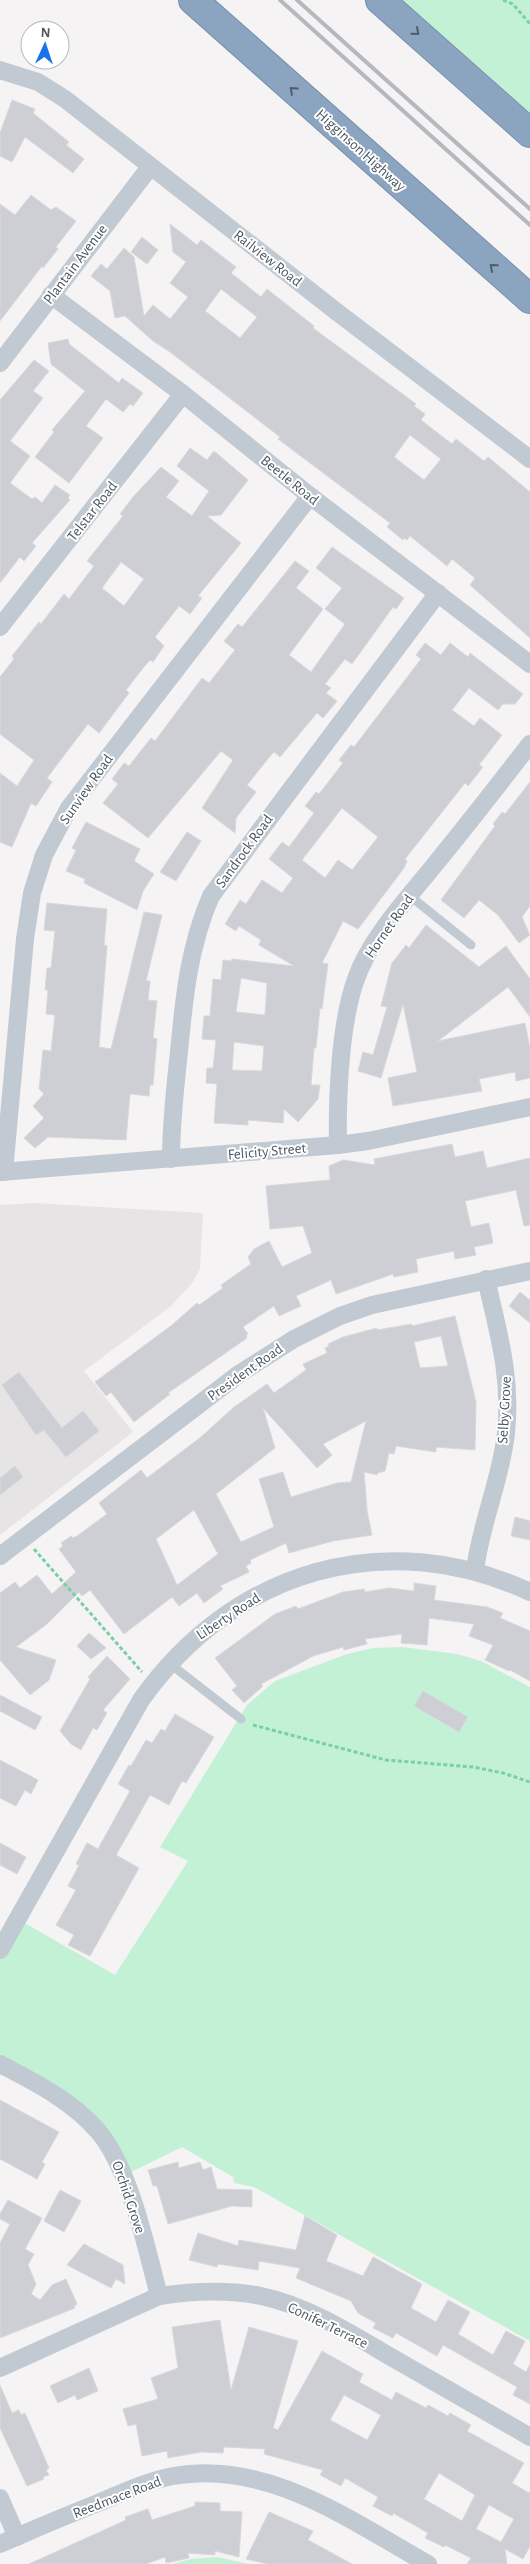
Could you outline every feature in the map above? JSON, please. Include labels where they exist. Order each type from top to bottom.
[{"type":"highway","name":"Higginson Highway","points":[[193,0],[530,299]]},
{"type":"highway","points":[[380,0],[530,132]]},
{"type":"street","name":"Railview Road","points":[[0,70],[38,82],[58,94],[530,459]]},
{"type":"street","name":"Plantain Avenue","points":[[0,363],[150,167]]},
{"type":"street","name":"Beetle Road","points":[[51,295],[183,394],[310,496],[530,664]]},
{"type":"street","name":"Telstar Road","points":[[0,627],[183,394]]},
{"type":"street","name":"Sunview Road","points":[[2,1172],[25,940],[32,893],[44,855],[69,808],[310,496]]},
{"type":"street","name":"Sandrock Road","points":[[171,1158],[172,1116],[185,990],[194,940],[212,896],[438,593]]},
{"type":"street","name":"Hornet Road","points":[[338,1145],[337,1108],[347,1016],[356,979],[367,956],[410,896],[530,744]]},
{"type":"street","name":"Felicity Street","points":[[2,1172],[338,1145],[368,1141],[530,1107]]},
{"type":"street","name":"President Road","points":[[0,1556],[239,1374],[294,1339],[340,1316],[372,1306],[486,1279],[530,1271]]},
{"type":"street","name":"Selby Grove","points":[[475,1571],[506,1435],[506,1367],[486,1279]]},
{"type":"street","name":"Liberty Road","points":[[0,1950],[152,1684],[169,1663],[207,1627],[229,1612],[264,1593],[304,1575],[335,1567],[397,1560],[475,1571],[530,1592]]},
{"type":"street","name":"Orchid Grove","points":[[0,2064],[50,2090],[98,2130],[119,2163],[159,2296]]},
{"type":"street","name":"Conifer Terrace","points":[[0,2368],[159,2296],[187,2292],[228,2291],[262,2296],[299,2308],[342,2329],[530,2437]]},
{"type":"street","name":"Reedmace Road","points":[[0,2544],[138,2486],[173,2476],[209,2474],[250,2478],[282,2487],[318,2503],[428,2564]]},
{"type":"street","points":[[0,2498],[17,2537]]},
{"type":"lane","points":[[410,896],[471,945]]},
{"type":"lane","points":[[169,1663],[241,1719]]},
{"type":"path","points":[[503,0],[513,4],[530,24]]},
{"type":"path","points":[[24,1538],[152,1684]]},
{"type":"path","points":[[241,1719],[264,1729],[386,1760],[473,1767],[503,1773],[530,1782]]},
{"type":"shaded area","points":[[34,1203],[203,1213],[200,1269],[193,1282],[171,1306],[84,1371],[133,1432],[0,1535],[0,1205]]},
{"type":"green space","points":[[402,0],[530,0],[530,113]]},
{"type":"green space","points":[[402,1647],[457,1654],[481,1661],[530,1687],[530,2341],[254,2187],[234,2183],[233,2177],[182,2147],[125,2175],[98,2129],[0,2063],[0,1948],[16,1918],[115,1975],[188,1861],[160,1847],[247,1705],[275,1681],[347,1654],[373,1648]]},
{"type":"green space","points":[[217,2557],[249,2564],[173,2564],[191,2559]]},
{"type":"building","points":[[12,100],[35,109],[33,113],[69,142],[66,145],[84,159],[73,173],[25,137],[12,162],[0,156],[0,133]]},
{"type":"building","points":[[31,195],[51,210],[56,207],[76,221],[56,247],[58,249],[43,268],[42,266],[0,321],[0,204],[15,215]]},
{"type":"building","points":[[170,224],[197,245],[201,240],[236,267],[231,273],[261,297],[267,289],[314,326],[313,328],[416,404],[414,406],[425,414],[421,420],[452,444],[456,439],[484,461],[488,457],[530,492],[530,638],[470,585],[475,578],[452,559],[447,566],[410,536],[407,540],[404,538],[403,540],[387,527],[390,523],[278,439],[280,437],[153,341],[125,316],[115,318],[110,291],[91,276],[101,264],[107,269],[124,248],[134,257],[144,316],[153,305],[170,319],[188,297],[170,283],[186,262],[173,252]],"holes":[[[221,289],[257,317],[240,338],[205,311]],[[410,435],[441,459],[424,480],[394,457]]]},
{"type":"building","points":[[142,237],[158,250],[147,264],[131,252]]},
{"type":"building","points":[[68,339],[69,344],[119,383],[122,378],[143,393],[133,406],[130,404],[123,412],[106,399],[86,426],[103,438],[69,483],[35,457],[54,432],[52,430],[85,391],[51,364],[48,343]]},
{"type":"building","points":[[34,360],[49,371],[33,391],[43,398],[10,441],[30,456],[10,483],[32,499],[35,497],[42,503],[55,485],[70,495],[68,498],[70,500],[32,543],[36,546],[24,561],[20,557],[0,583],[0,400]]},
{"type":"building","points":[[190,448],[207,460],[214,451],[248,480],[221,515],[207,516],[241,543],[198,596],[202,598],[190,614],[179,606],[155,637],[164,646],[153,662],[150,660],[126,690],[129,693],[99,733],[88,724],[47,778],[52,782],[36,806],[31,803],[12,847],[0,842],[0,773],[17,786],[34,760],[0,734],[0,677],[14,659],[12,656],[39,622],[41,624],[64,594],[69,599],[94,566],[87,561],[123,516],[120,514],[133,497],[161,467],[179,481],[166,497],[192,516],[209,491],[177,466]],"holes":[[[121,562],[144,579],[124,606],[102,588]]]},
{"type":"building","points":[[332,547],[404,598],[396,609],[393,607],[352,664],[345,659],[325,684],[331,688],[326,693],[337,701],[323,718],[317,713],[280,757],[274,752],[247,785],[256,792],[236,818],[235,833],[202,808],[233,760],[221,751],[148,838],[103,803],[118,784],[112,779],[124,763],[129,766],[151,738],[155,741],[202,678],[209,683],[235,650],[224,641],[238,624],[242,627],[295,561],[309,571],[296,588],[323,609],[289,655],[311,672],[345,624],[325,609],[342,588],[316,568]]},
{"type":"building","points":[[425,643],[441,655],[450,643],[468,657],[470,653],[523,694],[515,704],[503,704],[498,710],[469,688],[452,710],[474,726],[480,718],[502,735],[479,765],[483,767],[468,786],[465,783],[405,859],[407,861],[404,868],[358,929],[343,921],[322,963],[328,964],[322,1009],[320,1008],[316,1048],[314,1048],[311,1085],[320,1085],[318,1099],[298,1122],[284,1109],[283,1123],[248,1120],[248,1125],[214,1123],[217,1084],[206,1083],[207,1068],[213,1068],[216,1040],[202,1039],[204,1016],[210,1016],[213,979],[221,980],[223,960],[232,961],[232,959],[294,966],[259,945],[261,940],[239,926],[236,931],[225,924],[240,900],[246,904],[262,880],[282,893],[293,878],[269,859],[282,842],[289,847],[314,813],[305,806],[316,792],[319,794],[343,763],[339,760],[351,745],[354,747],[421,659],[416,655]],"holes":[[[342,808],[378,837],[352,870],[338,860],[325,878],[302,860]],[[241,978],[267,983],[265,1015],[236,1012]],[[234,1042],[264,1046],[262,1071],[232,1070]]]},
{"type":"building","points":[[530,782],[530,906],[522,917],[530,935],[519,943],[498,915],[479,900],[464,918],[441,900],[495,826],[493,824],[502,812],[505,814]]},
{"type":"building","points":[[86,822],[140,849],[134,861],[154,874],[143,891],[137,910],[84,883],[85,879],[66,871],[76,850],[72,848]]},
{"type":"building","points":[[187,832],[201,841],[176,881],[160,872]]},
{"type":"building","points":[[47,903],[107,909],[104,945],[107,946],[99,1047],[111,1049],[144,912],[162,915],[146,981],[150,981],[148,1000],[157,1001],[153,1038],[157,1039],[153,1085],[150,1085],[149,1096],[130,1094],[126,1140],[48,1137],[35,1148],[24,1138],[44,1118],[33,1106],[44,1094],[39,1089],[43,1050],[51,1051],[55,1015],[46,1014],[48,990],[45,990],[47,968],[51,968],[55,931],[44,930]]},
{"type":"building","points":[[426,925],[479,967],[506,946],[530,979],[530,1017],[508,987],[438,1041],[525,1023],[530,1048],[530,1078],[516,1081],[515,1072],[479,1079],[482,1091],[393,1106],[388,1078],[417,1072],[403,1004],[381,1078],[358,1071],[363,1052],[373,1055],[387,1007],[381,1006],[392,963],[406,945],[409,948]]},
{"type":"building","points":[[452,1144],[455,1157],[483,1151],[487,1168],[530,1158],[530,1225],[524,1226],[516,1190],[465,1201],[471,1227],[489,1223],[493,1243],[474,1247],[476,1255],[455,1259],[454,1251],[416,1259],[418,1272],[394,1277],[393,1274],[336,1294],[331,1280],[296,1296],[301,1306],[279,1316],[274,1306],[243,1327],[248,1334],[247,1338],[168,1393],[170,1394],[134,1422],[111,1392],[106,1396],[95,1382],[172,1325],[197,1303],[199,1305],[223,1288],[221,1285],[251,1264],[248,1257],[254,1249],[269,1241],[282,1267],[312,1253],[303,1226],[270,1229],[266,1186],[330,1180],[329,1166],[343,1160],[375,1165],[374,1159]]},
{"type":"building","points":[[520,1292],[530,1300],[530,1323],[509,1306]]},
{"type":"building","points":[[455,1316],[476,1402],[475,1450],[436,1447],[436,1452],[396,1446],[394,1454],[389,1453],[385,1471],[377,1475],[364,1472],[367,1510],[372,1535],[333,1541],[289,1553],[286,1543],[250,1560],[251,1563],[246,1566],[249,1572],[220,1586],[223,1589],[204,1603],[197,1593],[179,1606],[172,1597],[124,1634],[90,1590],[82,1596],[79,1592],[47,1624],[16,1647],[56,1660],[49,1680],[30,1695],[0,1660],[0,1593],[15,1582],[20,1588],[37,1575],[52,1594],[76,1572],[59,1549],[63,1546],[61,1543],[71,1536],[73,1538],[77,1536],[107,1514],[99,1503],[141,1470],[147,1478],[201,1437],[234,1407],[267,1384],[274,1393],[306,1370],[303,1364],[327,1353],[325,1348],[329,1346],[328,1344],[343,1337],[377,1328],[377,1330],[412,1324],[412,1326]],"holes":[[[441,1336],[448,1366],[420,1368],[414,1342]],[[263,1408],[317,1468],[332,1455],[323,1444],[366,1421],[351,1482],[337,1483],[291,1497],[283,1472],[259,1479],[274,1527],[241,1542],[216,1494],[275,1448]],[[194,1510],[218,1554],[177,1585],[156,1539]]]},
{"type":"building","points":[[19,1372],[62,1428],[83,1411],[99,1431],[66,1457],[44,1430],[36,1435],[2,1385]]},
{"type":"building","points":[[15,1466],[23,1477],[0,1495],[0,1478]]},
{"type":"building","points":[[515,1517],[530,1521],[530,1540],[511,1536]]},
{"type":"building","points":[[414,1583],[436,1586],[434,1600],[487,1607],[503,1613],[500,1618],[530,1631],[530,1681],[510,1670],[485,1660],[493,1645],[469,1636],[474,1624],[429,1618],[427,1645],[401,1643],[402,1634],[365,1639],[367,1644],[344,1650],[343,1647],[313,1656],[261,1684],[263,1686],[244,1703],[232,1690],[237,1686],[215,1658],[275,1614],[296,1606],[298,1609],[343,1592],[364,1589],[365,1592],[389,1588],[414,1591]]},
{"type":"building","points":[[89,1633],[106,1648],[91,1659],[77,1646]]},
{"type":"building","points":[[107,1656],[130,1679],[103,1710],[107,1713],[97,1730],[93,1728],[81,1750],[71,1744],[60,1731],[90,1679],[88,1677]]},
{"type":"building","points":[[423,1691],[468,1717],[459,1732],[414,1706]]},
{"type":"building","points":[[0,1695],[42,1717],[35,1730],[0,1711]]},
{"type":"building","points":[[175,1714],[214,1737],[186,1783],[182,1781],[169,1805],[150,1795],[116,1855],[139,1868],[90,1956],[68,1945],[74,1935],[56,1925],[76,1890],[68,1886],[79,1865],[76,1864],[87,1843],[98,1849],[130,1791],[118,1784],[129,1765],[131,1766],[146,1740],[152,1743],[161,1729],[165,1731]]},
{"type":"building","points":[[0,1760],[38,1780],[31,1794],[25,1790],[16,1806],[0,1798]]},
{"type":"building","points":[[0,1843],[26,1857],[17,1874],[0,1865]]},
{"type":"building","points":[[0,2100],[59,2132],[42,2162],[45,2164],[37,2179],[0,2159]]},
{"type":"building","points":[[178,2162],[179,2168],[200,2162],[203,2170],[211,2167],[217,2189],[252,2190],[252,2207],[232,2206],[168,2224],[157,2186],[153,2186],[148,2170]]},
{"type":"building","points":[[60,2190],[81,2201],[64,2232],[44,2221]]},
{"type":"building","points":[[8,2200],[42,2218],[25,2249],[34,2254],[28,2265],[36,2284],[31,2294],[40,2300],[52,2285],[66,2279],[77,2304],[74,2306],[75,2308],[0,2338],[0,2243],[10,2224],[0,2219],[0,2214]]},
{"type":"building","points":[[305,2216],[337,2235],[326,2261],[363,2276],[373,2257],[422,2284],[411,2308],[436,2322],[448,2300],[470,2312],[458,2334],[493,2355],[506,2331],[525,2341],[513,2364],[526,2372],[530,2364],[530,2404],[513,2395],[517,2387],[443,2345],[437,2356],[396,2333],[393,2338],[373,2328],[376,2323],[358,2313],[351,2301],[296,2278],[300,2268],[259,2261],[258,2270],[218,2264],[217,2267],[189,2260],[198,2233],[238,2246],[239,2240],[296,2250]]},
{"type":"building","points":[[84,2244],[123,2265],[125,2284],[116,2279],[111,2288],[67,2265]]},
{"type":"building","points":[[220,2320],[231,2390],[249,2327],[298,2341],[273,2428],[278,2430],[322,2351],[363,2374],[359,2382],[392,2400],[396,2392],[426,2408],[428,2405],[448,2416],[450,2413],[471,2425],[467,2431],[524,2463],[512,2483],[529,2493],[530,2491],[530,2546],[523,2559],[505,2549],[507,2564],[467,2564],[471,2558],[445,2545],[444,2547],[425,2538],[428,2533],[393,2513],[392,2516],[373,2506],[378,2497],[345,2478],[341,2486],[320,2475],[323,2470],[264,2454],[265,2449],[224,2447],[223,2453],[201,2452],[168,2458],[167,2451],[142,2456],[136,2424],[128,2426],[123,2409],[158,2399],[151,2378],[178,2368],[172,2327]],"holes":[[[344,2395],[381,2415],[367,2440],[330,2420]],[[439,2473],[475,2495],[462,2521],[424,2499]],[[489,2505],[514,2519],[501,2542],[476,2529]]]},
{"type":"building","points":[[89,2368],[98,2391],[77,2400],[75,2395],[58,2403],[50,2386]]},
{"type":"building","points":[[0,2385],[12,2413],[19,2410],[21,2415],[25,2413],[49,2468],[46,2470],[49,2475],[27,2486],[0,2428]]},
{"type":"building","points":[[195,2502],[220,2503],[220,2511],[242,2512],[239,2557],[215,2551],[215,2555],[188,2553],[189,2558],[166,2563],[165,2557],[146,2564],[29,2564],[126,2520],[125,2517],[148,2509],[152,2520],[195,2506]]},
{"type":"building","points":[[269,2512],[313,2531],[308,2540],[352,2564],[268,2564],[246,2559]]},
{"type":"railway","points":[[280,0],[530,225]]},
{"type":"railway","points":[[297,0],[530,209]]}]
